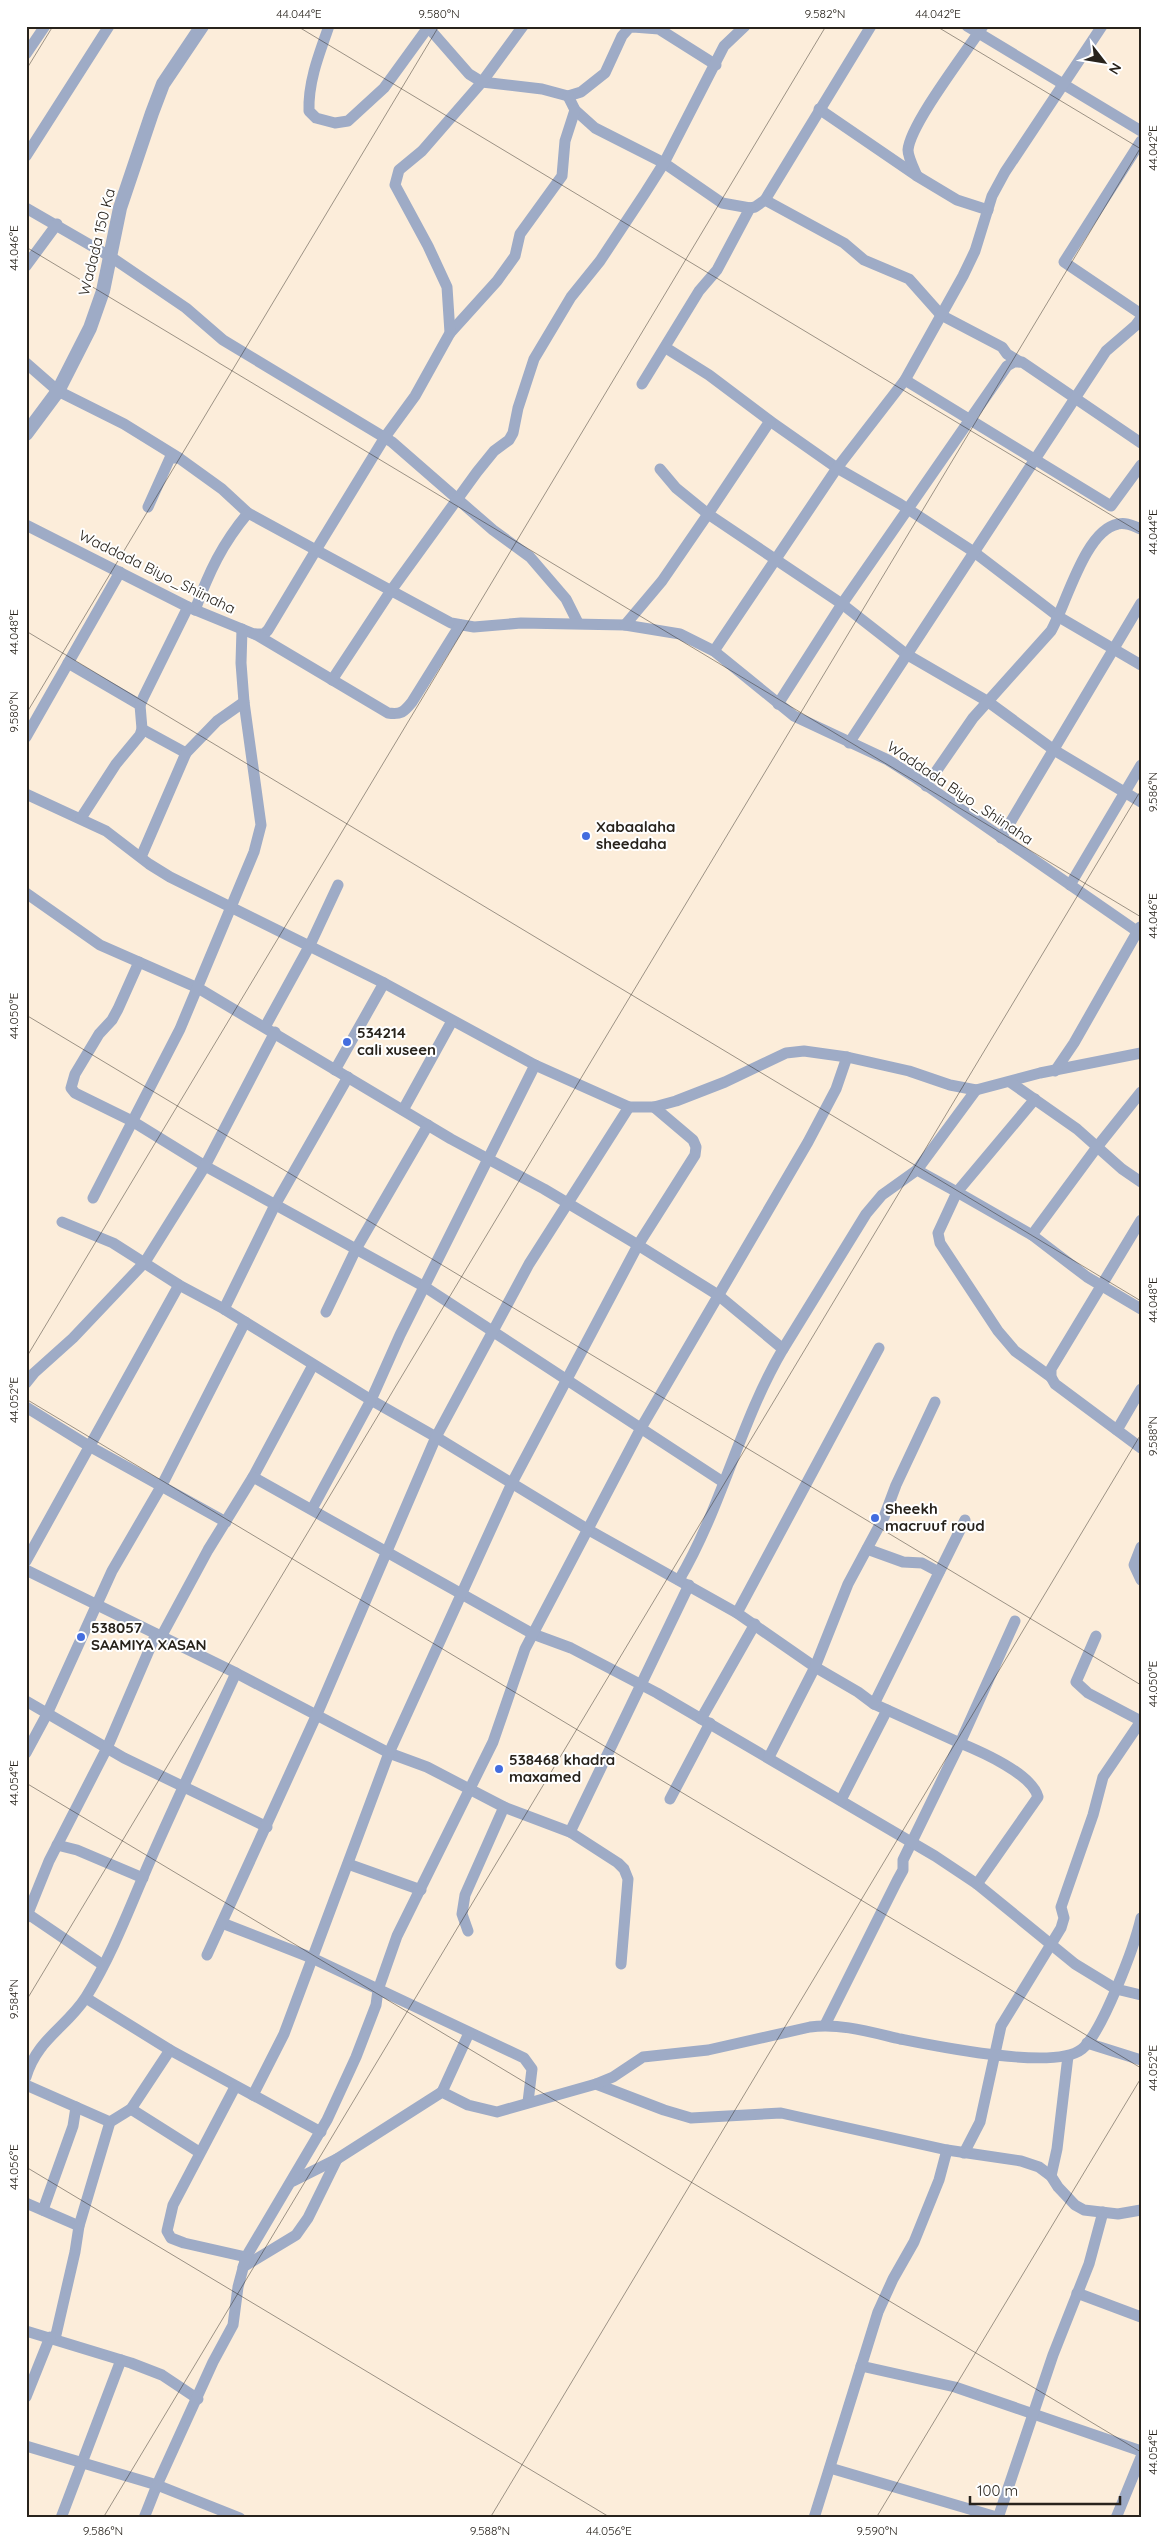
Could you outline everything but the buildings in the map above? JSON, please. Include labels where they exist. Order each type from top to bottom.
[{"type":"street","points":[[26,54],[45,26]]},
{"type":"street","points":[[26,156],[108,26]]},
{"type":"street","name":"Wadada 150 Ka","points":[[26,434],[58,391],[90,328],[104,291],[120,208],[152,113],[164,84],[202,26]]},
{"type":"street","points":[[329,26],[311,85],[309,112],[316,118],[336,123],[348,121],[384,88],[428,27],[469,74],[482,82],[542,89],[568,96],[581,92],[605,73],[627,27],[662,28],[716,65]]},
{"type":"street","points":[[450,333],[447,287],[428,246],[395,185],[399,170],[422,151],[482,82],[523,26]]},
{"type":"street","points":[[332,680],[390,592],[485,460],[509,440],[534,358],[570,297],[600,261],[664,163],[716,65],[724,46],[745,26]]},
{"type":"street","points":[[642,384],[666,348],[699,291],[717,270],[750,208],[765,200],[871,26]]},
{"type":"street","points":[[967,26],[981,30],[1063,84],[1141,131]]},
{"type":"street","points":[[714,652],[837,468],[905,380],[975,251],[992,196],[1005,172],[1102,26]]},
{"type":"street","points":[[917,176],[908,150],[914,134],[930,104],[981,30]]},
{"type":"street","points":[[568,96],[575,110],[595,128],[664,163],[722,204],[750,208]]},
{"type":"street","points":[[819,109],[917,176],[957,200],[988,210]]},
{"type":"street","points":[[254,634],[264,634],[268,630],[385,437],[415,396],[450,333],[497,281],[515,256],[520,234],[562,176],[565,141],[575,110]]},
{"type":"street","points":[[849,743],[1034,458],[1106,351],[1135,326],[1141,316],[1064,262],[1141,141]]},
{"type":"street","points":[[765,200],[841,241],[864,260],[910,279],[941,315],[1002,347],[1007,354],[1075,397],[1141,443]]},
{"type":"street","points":[[26,208],[57,224],[111,257],[186,308],[222,340],[385,437],[458,500],[530,557],[566,598],[578,623]]},
{"type":"street","points":[[26,266],[57,224]]},
{"type":"street","points":[[666,348],[710,375],[770,422],[837,468],[909,510],[974,552],[1059,617],[1116,648],[1141,665]]},
{"type":"street","points":[[778,704],[842,604],[909,510],[1007,366],[1014,362],[1020,362]]},
{"type":"street","name":"Waddada Biyo_Shiinaha","points":[[26,364],[58,391],[124,424],[179,458],[222,489],[248,513],[390,592],[451,623],[474,627],[578,623],[625,625],[680,634],[714,652],[794,716],[888,760],[1070,886],[1139,930]]},
{"type":"street","points":[[905,380],[1111,506],[1141,465]]},
{"type":"street","points":[[625,625],[662,581],[770,422]]},
{"type":"street","points":[[148,507],[170,458],[179,458]]},
{"type":"street","points":[[660,469],[676,488],[708,514],[842,604],[906,654],[987,701],[1054,750],[1124,794],[1141,802]]},
{"type":"street","points":[[82,818],[116,764],[137,740],[142,729],[140,705],[192,608],[210,570],[230,535],[248,513]]},
{"type":"street","points":[[926,786],[959,735],[987,701],[1035,651],[1059,617],[1070,584],[1085,556],[1104,532],[1116,524],[1127,523],[1141,529]]},
{"type":"street","name":"Waddada Biyo_Shiinaha","points":[[26,525],[192,608],[254,634],[388,713],[402,713],[460,625]]},
{"type":"street","points":[[26,737],[120,572]]},
{"type":"street","points":[[1002,838],[1141,603]]},
{"type":"street","points":[[93,1198],[180,1029],[254,852],[262,825],[240,663],[242,629]]},
{"type":"street","points":[[68,663],[140,705]]},
{"type":"street","points":[[141,857],[186,753],[218,721],[244,702]]},
{"type":"street","points":[[142,729],[186,753]]},
{"type":"street","points":[[1070,886],[1141,765]]},
{"type":"street","points":[[26,794],[82,818],[106,831],[170,877],[384,983],[535,1065],[629,1107],[654,1107],[725,1082],[786,1053],[804,1051],[846,1057],[909,1071],[961,1088],[976,1090],[1141,1053]]},
{"type":"street","points":[[26,1384],[34,1373],[73,1338],[145,1262],[205,1166],[338,885]]},
{"type":"street","points":[[28,899],[100,945],[198,988],[428,1126],[568,1203],[718,1295],[783,1349]]},
{"type":"street","points":[[1055,1071],[1074,1043],[1139,930]]},
{"type":"street","points":[[138,962],[118,1009],[94,1042],[75,1074],[71,1088],[76,1093],[132,1121],[205,1166],[425,1287],[722,1482]]},
{"type":"street","points":[[335,1070],[384,983]]},
{"type":"street","points":[[403,1110],[452,1021]]},
{"type":"street","points":[[144,2518],[157,2485],[233,2325],[238,2287],[245,2262],[321,2132],[356,2057],[376,2006],[378,1990],[397,1936],[493,1742],[525,1649],[642,1428],[804,1150],[836,1089],[846,1057]]},
{"type":"street","points":[[312,1509],[371,1400],[535,1065]]},
{"type":"street","points":[[224,1309],[275,1205],[348,1077]]},
{"type":"street","points":[[1010,1082],[1077,1129],[1141,1182]]},
{"type":"street","points":[[570,1832],[641,1684],[764,1382],[876,1201],[882,1194],[918,1170],[976,1090]]},
{"type":"street","points":[[1032,1235],[1097,1147],[1141,1092]]},
{"type":"street","points":[[1035,1099],[957,1192],[938,1233],[940,1243],[1009,1345],[1051,1378],[1055,1384],[1141,1448]]},
{"type":"street","points":[[207,1955],[317,1714],[385,1551],[436,1437],[529,1264],[629,1107]]},
{"type":"street","points":[[253,2095],[284,2034],[389,1753],[512,1483],[638,1245],[695,1155],[696,1147],[693,1140],[654,1107]]},
{"type":"street","points":[[326,1312],[356,1249],[428,1126]]},
{"type":"street","points":[[918,1170],[1032,1235],[1087,1276],[1141,1308]]},
{"type":"street","points":[[1051,1378],[1051,1369],[1057,1356],[1103,1285],[1141,1220]]},
{"type":"street","points":[[62,1222],[113,1243],[587,1529],[737,1613],[815,1667],[858,1692],[874,1704],[984,1753],[1020,1775],[1036,1789],[1038,1797],[976,1884]]},
{"type":"street","points":[[26,1561],[180,1285]]},
{"type":"street","points":[[26,1753],[47,1714],[112,1571],[162,1485],[245,1322]]},
{"type":"street","points":[[737,1613],[879,1348]]},
{"type":"street","points":[[103,1965],[27,1916],[57,1845],[107,1748],[159,1636],[253,1477],[313,1365]]},
{"type":"street","points":[[1117,1430],[1141,1389]]},
{"type":"street","points":[[769,1758],[815,1667],[848,1584],[884,1517],[896,1485],[935,1402]]},
{"type":"street","points":[[26,1407],[89,1446],[226,1522]]},
{"type":"street","points":[[253,1477],[533,1634],[571,1648],[641,1684],[706,1721],[912,1842],[976,1884],[1075,1964],[1116,1989],[1141,1995]]},
{"type":"street","points":[[874,1704],[965,1520]]},
{"type":"street","points":[[1141,1547],[1134,1565],[1141,1580]]},
{"type":"street","points":[[867,1549],[903,1562],[922,1563],[940,1572]]},
{"type":"street","points":[[26,1570],[236,1673],[389,1753],[428,1767],[504,1807],[570,1832],[624,1868],[628,1879],[621,1964]]},
{"type":"street","points":[[825,2025],[898,1881],[902,1870],[902,1860],[960,1743],[1015,1621]]},
{"type":"street","points":[[670,1799],[706,1721],[755,1624]]},
{"type":"street","points":[[964,2153],[980,2122],[993,2055],[1001,2026],[1052,1945],[1064,1918],[1061,1907],[1095,1808],[1103,1777],[1140,1724],[1088,1694],[1076,1682],[1096,1636]]},
{"type":"street","points":[[26,2077],[30,2064],[42,2043],[86,1998],[103,1965],[236,1673]]},
{"type":"street","points":[[26,1701],[107,1748],[267,1827]]},
{"type":"street","points":[[841,1800],[887,1710]]},
{"type":"street","points":[[468,1931],[462,1914],[465,1895],[504,1807]]},
{"type":"street","points":[[57,1845],[78,1850],[143,1878]]},
{"type":"street","points":[[348,1864],[420,1890]]},
{"type":"street","points":[[442,2092],[468,2105],[497,2112],[596,2084],[613,2077],[643,2057],[708,2050],[825,2025],[993,2055],[1048,2058],[1068,2056],[1083,2049],[1099,2025],[1116,1989],[1141,1918]]},
{"type":"street","points":[[222,1923],[312,1958],[524,2058],[532,2069],[528,2102]]},
{"type":"street","points":[[86,1998],[170,2050],[321,2132]]},
{"type":"street","points":[[293,2181],[337,2159],[442,2092],[470,2033]]},
{"type":"street","points":[[1087,2043],[1141,2060]]},
{"type":"street","points":[[26,2398],[53,2338],[75,2252],[79,2226],[110,2122],[131,2109],[170,2050]]},
{"type":"street","points":[[1051,2176],[1057,2148],[1068,2056]]},
{"type":"street","points":[[596,2084],[664,2110],[691,2118],[781,2113],[947,2150],[1021,2161],[1039,2167],[1051,2176],[1058,2187],[1075,2205],[1084,2210],[1118,2214],[1141,2210]]},
{"type":"street","points":[[26,2085],[110,2122]]},
{"type":"street","points":[[235,2087],[173,2205],[167,2231],[171,2238],[245,2262],[296,2235],[308,2218],[337,2159]]},
{"type":"street","points":[[44,2210],[73,2126],[76,2107]]},
{"type":"street","points":[[131,2109],[200,2152]]},
{"type":"street","points":[[814,2518],[878,2312],[892,2279],[914,2242],[938,2180],[947,2150]]},
{"type":"street","points":[[26,2203],[79,2226]]},
{"type":"street","points":[[830,2468],[999,2518],[1034,2414],[1089,2264],[1103,2212]]},
{"type":"street","points":[[1077,2294],[1141,2317]]},
{"type":"street","points":[[26,2331],[121,2360],[162,2375],[198,2399]]},
{"type":"street","points":[[61,2518],[121,2360]]},
{"type":"street","points":[[862,2366],[955,2387],[1141,2452]]},
{"type":"street","points":[[26,2446],[157,2485],[239,2518]]},
{"type":"street","points":[[1116,2518],[1141,2457]]},
{"type":"place","name":"Xabaalaha sheedaha","points":[[586,836]]},
{"type":"place","name":"534214 cali xuseen","points":[[347,1042]]},
{"type":"place","name":"Sheekh macruuf roud","points":[[875,1518]]},
{"type":"place","name":"538057 SAAMIYA XASAN","points":[[81,1637]]},
{"type":"place","name":"538468 khadra maxamed","points":[[499,1769]]}]
